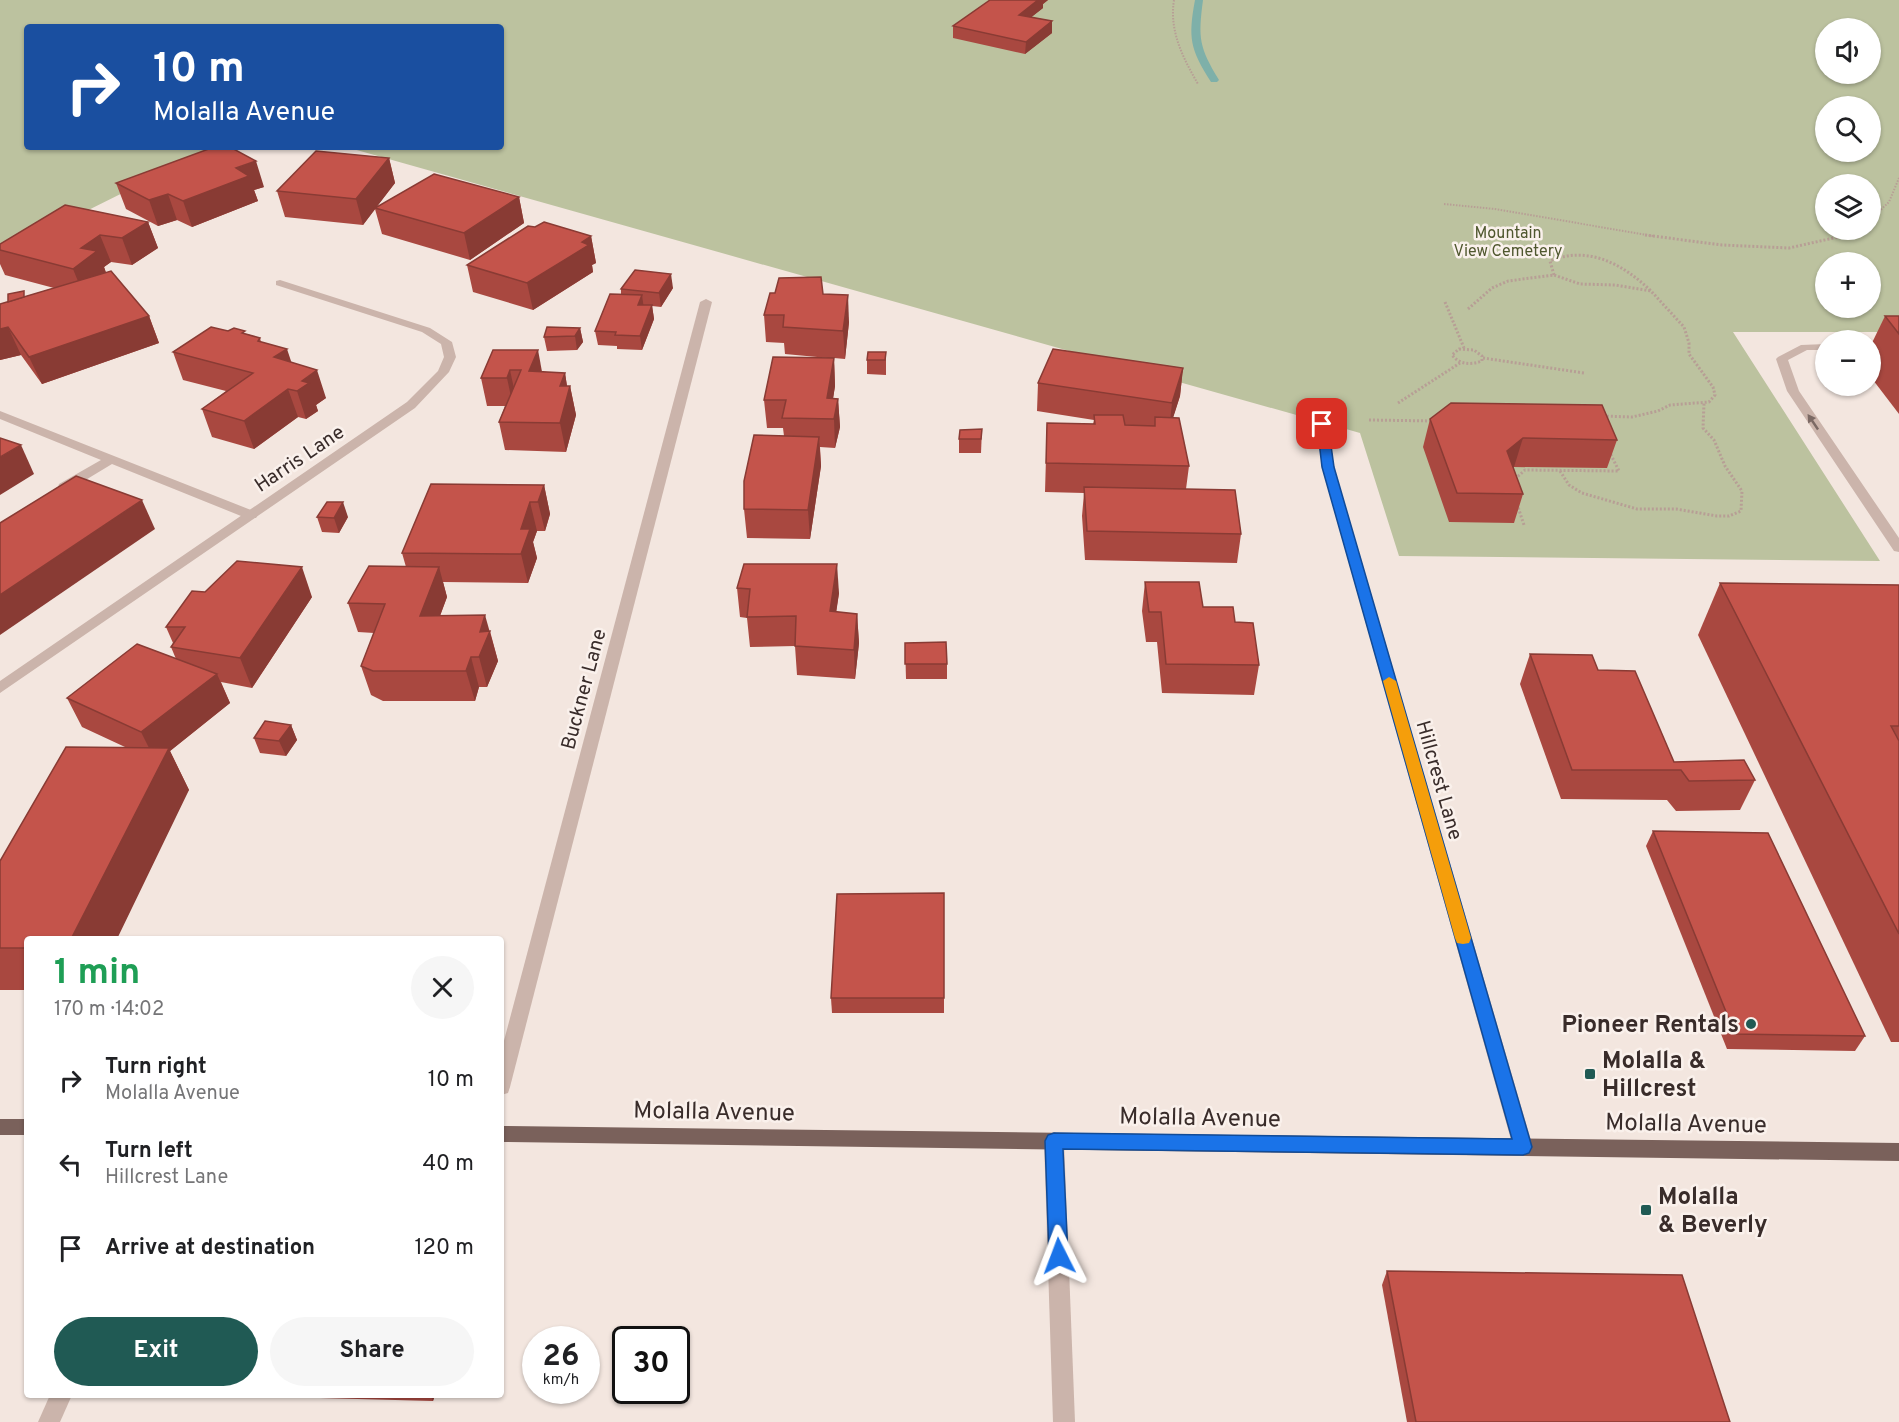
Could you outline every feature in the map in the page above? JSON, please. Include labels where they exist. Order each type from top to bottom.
[{"type":"main road","points":[[0,1127],[24,1127]]},
{"type":"main road","name":"Molalla Avenue","points":[[504,1134],[1899,1152]]},
{"type":"street","name":"Harris Lane","points":[[0,688],[411,405],[443,372],[450,357],[446,342],[426,330],[280,283]]},
{"type":"street","name":"Buckner Lane","points":[[504,1076],[706,302]]},
{"type":"street","points":[[1815,347],[1805,347],[1782,358],[1793,392],[1899,548]]},
{"type":"street","points":[[0,415],[251,515]]},
{"type":"street","name":"Hillcrest Lane","points":[[1322,424],[1328,467],[1523,1147]]},
{"type":"street","points":[[50,496],[111,459]]},
{"type":"street","points":[[1054,1141],[1064,1422]]},
{"type":"street","points":[[49,1422],[60,1398]]},
{"type":"path","points":[[1174,0],[1175,32],[1184,61],[1198,84]]},
{"type":"path","points":[[1881,214],[1896,190],[1899,178]]},
{"type":"path","points":[[1444,204],[1495,209],[1662,238],[1722,245],[1789,248],[1824,240]]},
{"type":"path","points":[[1554,275],[1550,261],[1557,257],[1579,253],[1593,256],[1640,278],[1672,311],[1687,334],[1689,354],[1713,387],[1715,395],[1709,402],[1670,405],[1658,411],[1632,417],[1592,416]]},
{"type":"path","points":[[1468,309],[1492,288],[1508,281],[1554,275],[1580,284],[1615,285],[1651,291]]},
{"type":"path","points":[[1445,302],[1464,348]]},
{"type":"path","points":[[1483,358],[1478,351],[1464,348],[1453,352],[1453,358],[1460,362],[1475,364],[1483,358],[1584,373]]},
{"type":"path","points":[[1398,403],[1460,362]]},
{"type":"path","points":[[1559,471],[1569,485],[1582,492],[1636,509],[1676,509],[1717,516],[1729,516],[1741,511],[1745,499],[1741,486],[1723,464],[1721,451],[1704,431],[1702,420],[1704,402]]},
{"type":"path","points":[[1369,420],[1438,421]]},
{"type":"path","points":[[1510,482],[1525,470],[1619,471],[1605,444]]},
{"type":"path","points":[[1514,493],[1524,525]]},
{"type":"green space","name":"Mountain View Cemetery","points":[[0,0],[1899,0],[1899,332],[1815,330],[1815,332],[1733,332],[1880,561],[1399,556],[1360,433],[357,150],[504,150],[504,24],[24,24],[24,150],[209,150],[0,254]]},
{"type":"building","points":[[990,0],[1038,0],[1019,15],[1052,21],[1026,42],[953,26]]},
{"type":"building","points":[[206,150],[236,150],[256,161],[236,168],[249,176],[183,201],[168,194],[149,200],[116,183]]},
{"type":"building","points":[[316,151],[389,158],[356,199],[277,191]]},
{"type":"building","points":[[434,174],[519,197],[464,233],[375,208]]},
{"type":"building","points":[[65,205],[148,222],[122,238],[100,235],[81,248],[97,251],[73,269],[0,250],[0,244]]},
{"type":"building","points":[[544,222],[591,236],[582,242],[589,245],[527,283],[467,265],[528,226],[535,227]]},
{"type":"building","points":[[635,270],[671,274],[659,293],[621,289]]},
{"type":"building","points":[[111,271],[149,316],[29,357],[8,327],[0,329],[0,304]]},
{"type":"building","points":[[821,277],[823,294],[848,295],[843,331],[783,327],[784,315],[764,315],[770,293],[775,293],[779,278]]},
{"type":"building","points":[[24,291],[24,297],[8,302],[8,294]]},
{"type":"building","points":[[610,294],[642,295],[638,305],[652,305],[640,336],[595,331]]},
{"type":"building","points":[[1885,316],[1899,316],[1899,334]]},
{"type":"building","points":[[211,327],[228,331],[234,328],[245,331],[242,333],[260,338],[258,341],[287,349],[274,357],[317,370],[302,381],[309,383],[297,391],[288,389],[244,421],[202,409],[253,373],[173,352]]},
{"type":"building","points":[[547,327],[580,328],[575,336],[544,337]]},
{"type":"building","points":[[1053,349],[1183,368],[1172,403],[1038,383]]},
{"type":"building","points":[[493,350],[538,350],[529,371],[565,373],[560,386],[570,386],[560,423],[499,422],[521,370],[510,370],[507,378],[481,378]]},
{"type":"building","points":[[868,352],[886,352],[885,360],[867,360]]},
{"type":"building","points":[[773,357],[834,358],[827,398],[838,399],[834,419],[782,418],[786,400],[764,400]]},
{"type":"building","points":[[1451,403],[1602,405],[1617,440],[1523,438],[1507,451],[1523,494],[1457,493],[1430,419]]},
{"type":"building","points":[[1094,415],[1123,415],[1125,425],[1155,426],[1155,417],[1179,418],[1189,466],[1046,463],[1047,423],[1095,424]]},
{"type":"building","points":[[982,429],[981,439],[959,439],[960,430]]},
{"type":"building","points":[[754,435],[819,437],[808,510],[744,509],[744,481]]},
{"type":"building","points":[[0,438],[21,445],[0,457]]},
{"type":"building","points":[[76,476],[142,500],[0,595],[0,523]]},
{"type":"building","points":[[431,484],[544,485],[538,502],[530,502],[521,529],[530,529],[521,554],[402,553]]},
{"type":"building","points":[[1084,487],[1235,490],[1241,534],[1087,531]]},
{"type":"building","points":[[327,502],[343,502],[334,518],[317,517]]},
{"type":"building","points":[[237,561],[302,567],[240,658],[171,647],[185,627],[166,627],[192,591],[205,592]]},
{"type":"building","points":[[744,564],[837,564],[830,611],[857,614],[854,650],[795,646],[796,616],[747,617],[750,589],[737,588]]},
{"type":"building","points":[[369,566],[439,567],[420,616],[485,615],[480,632],[490,631],[479,657],[471,657],[466,671],[373,671],[361,666],[385,604],[348,603]]},
{"type":"building","points":[[1145,582],[1199,582],[1203,607],[1233,607],[1235,622],[1253,623],[1259,665],[1166,664],[1161,612],[1149,612]]},
{"type":"building","points":[[1720,583],[1899,585],[1899,726],[1891,726],[1899,741],[1899,934]]},
{"type":"building","points":[[946,642],[947,664],[905,664],[905,643]]},
{"type":"building","points":[[137,644],[217,674],[141,732],[67,698]]},
{"type":"building","points":[[1530,654],[1592,655],[1598,670],[1635,671],[1674,762],[1744,760],[1755,780],[1689,781],[1681,770],[1572,770]]},
{"type":"building","points":[[265,721],[291,725],[279,741],[254,738]]},
{"type":"building","points":[[66,747],[169,748],[73,936],[24,936],[24,948],[0,948],[0,861]]},
{"type":"building","points":[[1653,831],[1768,833],[1865,1036],[1735,1034]]},
{"type":"building","points":[[944,893],[944,998],[831,998],[837,894]]},
{"type":"building","points":[[1387,1271],[1682,1275],[1730,1422],[1416,1422]]},
{"type":"waterway","points":[[1199,0],[1195,25],[1198,53],[1214,80]]},
{"type":"slow traffic","points":[[1389,681],[1463,938]]},
{"type":"place","name":"Pioneer Rentals","points":[[1751,1024]]},
{"type":"place","name":"Molalla & Hillcrest","points":[[1590,1074]]},
{"type":"place","name":"Molalla & Beverly","points":[[1646,1210]]},
{"type":"route","points":[[1059,1256],[1054,1141],[1523,1147],[1328,467],[1322,424]]}]
